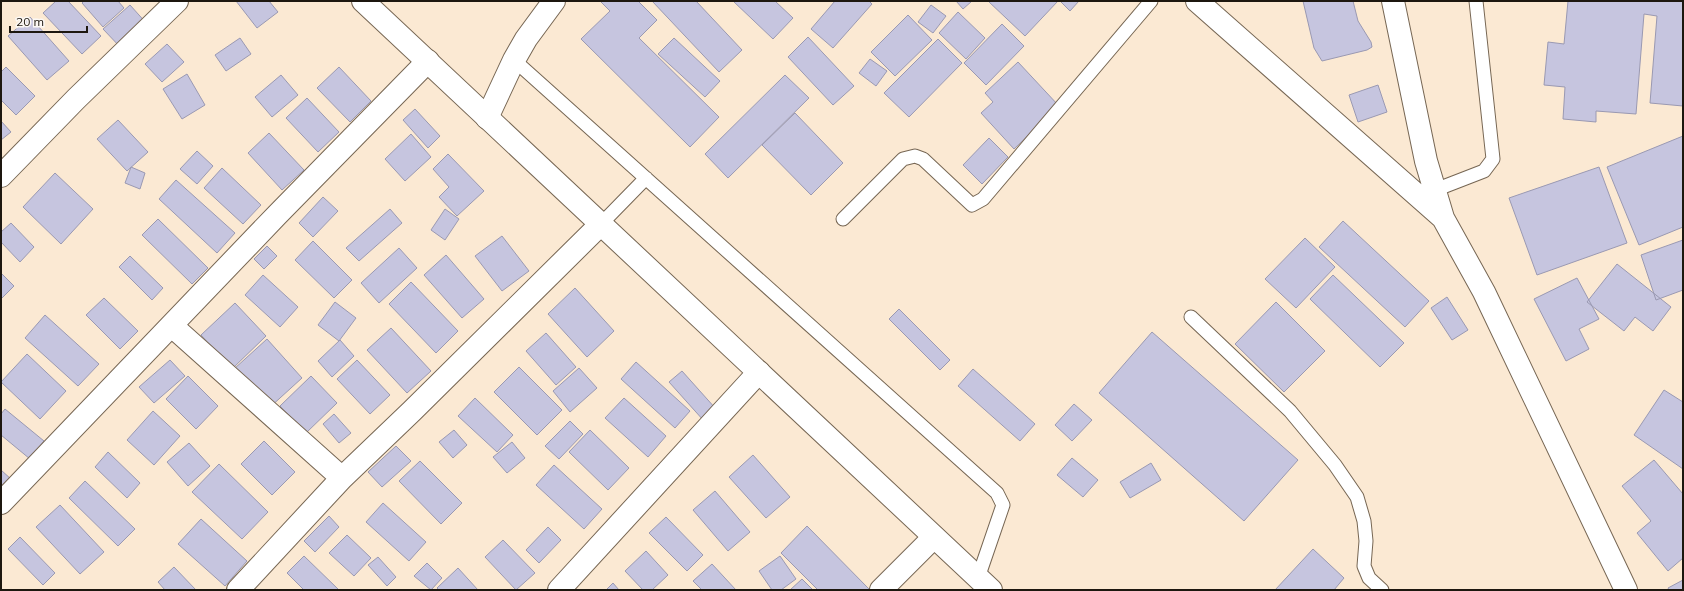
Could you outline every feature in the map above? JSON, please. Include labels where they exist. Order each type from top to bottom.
[{"type":"street","points":[[1,176],[76,99],[177,1]]},
{"type":"street","points":[[364,1],[487,118],[602,223],[984,584]]},
{"type":"street","points":[[487,118],[514,60],[526,39],[554,1]]},
{"type":"street","points":[[1197,1],[1443,218]]},
{"type":"street","points":[[1393,1],[1426,161],[1443,218],[1484,292],[1626,590]]},
{"type":"street","points":[[1,503],[277,215],[428,61]]},
{"type":"street","points":[[238,590],[342,478],[602,223]]},
{"type":"street","points":[[172,326],[342,478]]},
{"type":"street","points":[[559,590],[760,372]]},
{"type":"street","points":[[881,590],[934,537]]},
{"type":"lane","points":[[843,219],[903,159],[915,156],[923,159],[972,205],[983,199],[1151,1]]},
{"type":"lane","points":[[1435,190],[1484,171],[1493,159],[1476,1]]},
{"type":"lane","points":[[514,60],[997,493],[1003,505],[984,584]]},
{"type":"lane","points":[[602,223],[646,178]]},
{"type":"lane","points":[[1191,317],[1290,411],[1335,465],[1358,497],[1364,521],[1366,541],[1364,566],[1369,578],[1382,590]]},
{"type":"building","points":[[56,1],[68,1],[101,36],[82,54],[43,13]]},
{"type":"building","points":[[84,1],[118,1],[124,8],[103,27],[82,3]]},
{"type":"building","points":[[236,1],[269,1],[278,12],[257,28]]},
{"type":"building","points":[[600,1],[638,1],[657,20],[639,38],[719,117],[690,147],[581,39],[610,11]]},
{"type":"building","points":[[652,1],[696,1],[742,50],[719,72]]},
{"type":"building","points":[[733,1],[775,1],[793,18],[773,39]]},
{"type":"building","points":[[835,1],[869,1],[872,4],[833,48],[811,29]]},
{"type":"building","points":[[956,1],[972,1],[963,9]]},
{"type":"building","points":[[988,1],[1058,1],[1025,36]]},
{"type":"building","points":[[1060,1],[1079,1],[1070,11]]},
{"type":"building","points":[[1303,1],[1353,1],[1358,21],[1371,42],[1372,47],[1367,50],[1322,61],[1314,48]]},
{"type":"building","points":[[1568,1],[1683,1],[1683,106],[1650,103],[1657,16],[1644,14],[1636,114],[1596,111],[1596,122],[1563,119],[1565,87],[1544,85],[1548,42],[1564,44]]},
{"type":"building","points":[[130,5],[148,25],[122,49],[103,29]]},
{"type":"building","points":[[931,5],[946,16],[933,33],[918,22]]},
{"type":"building","points":[[958,12],[985,38],[966,59],[939,33]]},
{"type":"building","points":[[908,15],[932,40],[895,76],[871,52]]},
{"type":"building","points":[[30,17],[69,61],[47,80],[8,36]]},
{"type":"building","points":[[1002,24],[1024,46],[986,85],[964,63]]},
{"type":"building","points":[[808,37],[854,86],[833,105],[788,57]]},
{"type":"building","points":[[240,38],[251,54],[226,71],[215,55]]},
{"type":"building","points":[[674,38],[720,81],[705,97],[658,54]]},
{"type":"building","points":[[938,39],[962,63],[909,117],[884,93]]},
{"type":"building","points":[[167,44],[184,62],[162,82],[145,64]]},
{"type":"building","points":[[870,59],[887,71],[876,86],[859,73]]},
{"type":"building","points":[[1018,62],[1059,106],[1014,149],[981,113],[993,102],[985,93]]},
{"type":"building","points":[[6,67],[35,96],[16,115],[1,100],[1,72]]},
{"type":"building","points":[[339,67],[371,101],[350,122],[317,88]]},
{"type":"building","points":[[187,74],[205,105],[182,119],[163,89]]},
{"type":"building","points":[[281,75],[298,95],[272,117],[255,97]]},
{"type":"building","points":[[785,75],[809,98],[728,178],[705,154]]},
{"type":"building","points":[[1378,85],[1387,112],[1358,122],[1349,95]]},
{"type":"building","points":[[307,98],[339,132],[318,152],[286,118]]},
{"type":"building","points":[[415,109],[440,136],[428,148],[403,120]]},
{"type":"building","points":[[795,113],[843,163],[811,195],[762,145]]},
{"type":"building","points":[[118,120],[148,152],[127,171],[97,139]]},
{"type":"building","points":[[1,121],[11,132],[1,140]]},
{"type":"building","points":[[269,133],[304,170],[282,190],[248,153]]},
{"type":"building","points":[[411,134],[431,157],[405,181],[385,159]]},
{"type":"building","points":[[1683,136],[1683,227],[1639,245],[1607,167]]},
{"type":"building","points":[[989,138],[1008,157],[982,184],[963,165]]},
{"type":"building","points":[[197,151],[213,166],[197,184],[180,169]]},
{"type":"building","points":[[448,154],[484,191],[457,216],[439,197],[449,187],[433,169]]},
{"type":"building","points":[[131,167],[145,173],[140,189],[125,183]]},
{"type":"building","points":[[1599,167],[1627,243],[1537,275],[1509,198]]},
{"type":"building","points":[[222,168],[261,205],[243,224],[204,188]]},
{"type":"building","points":[[55,173],[93,209],[61,244],[23,207]]},
{"type":"building","points":[[176,180],[235,233],[217,253],[159,199]]},
{"type":"building","points":[[323,197],[338,211],[313,237],[299,223]]},
{"type":"building","points":[[390,209],[402,223],[359,261],[346,248]]},
{"type":"building","points":[[445,209],[459,219],[445,240],[431,230]]},
{"type":"building","points":[[158,219],[208,268],[192,284],[142,235]]},
{"type":"building","points":[[1343,221],[1429,301],[1405,327],[1319,247]]},
{"type":"building","points":[[11,223],[34,247],[20,262],[1,242],[1,232]]},
{"type":"building","points":[[502,236],[529,271],[502,291],[475,256]]},
{"type":"building","points":[[1305,238],[1335,267],[1296,308],[1265,279]]},
{"type":"building","points":[[1683,240],[1683,290],[1656,300],[1641,255]]},
{"type":"building","points":[[313,241],[352,280],[334,298],[295,260]]},
{"type":"building","points":[[267,246],[277,256],[264,269],[254,259]]},
{"type":"building","points":[[399,248],[417,268],[379,303],[361,283]]},
{"type":"building","points":[[446,255],[484,299],[462,318],[424,275]]},
{"type":"building","points":[[130,256],[163,288],[152,300],[119,267]]},
{"type":"building","points":[[1617,264],[1671,307],[1653,331],[1635,317],[1624,331],[1587,302]]},
{"type":"building","points":[[1,273],[14,286],[1,299]]},
{"type":"building","points":[[263,275],[298,307],[280,327],[245,295]]},
{"type":"building","points":[[1333,275],[1404,343],[1380,367],[1310,299]]},
{"type":"building","points":[[1577,278],[1599,319],[1579,329],[1589,349],[1566,361],[1534,299]]},
{"type":"building","points":[[411,282],[458,331],[436,353],[389,304]]},
{"type":"building","points":[[575,288],[614,331],[587,357],[548,314]]},
{"type":"building","points":[[1447,297],[1468,330],[1452,340],[1431,308]]},
{"type":"building","points":[[104,298],[138,331],[120,349],[86,315]]},
{"type":"building","points":[[335,302],[356,318],[339,341],[318,325]]},
{"type":"building","points":[[1276,302],[1325,351],[1284,392],[1235,344]]},
{"type":"building","points":[[235,303],[266,336],[232,369],[201,335]]},
{"type":"building","points":[[899,309],[950,360],[940,370],[889,319]]},
{"type":"building","points":[[45,315],[99,364],[78,386],[25,338]]},
{"type":"building","points":[[391,328],[431,371],[407,393],[367,350]]},
{"type":"building","points":[[1152,332],[1298,460],[1244,521],[1099,393]]},
{"type":"building","points":[[546,333],[576,367],[556,385],[526,351]]},
{"type":"building","points":[[267,339],[302,378],[269,408],[234,369]]},
{"type":"building","points":[[340,340],[354,356],[332,377],[318,361]]},
{"type":"building","points":[[27,354],[66,391],[40,419],[1,382]]},
{"type":"building","points":[[170,360],[185,376],[154,403],[139,387]]},
{"type":"building","points":[[357,360],[390,395],[370,414],[337,379]]},
{"type":"building","points":[[636,362],[690,411],[675,428],[621,379]]},
{"type":"building","points":[[519,367],[562,410],[537,435],[494,392]]},
{"type":"building","points":[[579,368],[597,388],[570,412],[553,391]]},
{"type":"building","points":[[973,369],[1035,424],[1020,441],[958,386]]},
{"type":"building","points":[[682,371],[716,409],[704,421],[669,382]]},
{"type":"building","points":[[188,376],[218,406],[196,429],[166,399]]},
{"type":"building","points":[[311,376],[337,403],[306,433],[280,406]]},
{"type":"building","points":[[1664,390],[1683,402],[1683,469],[1634,435]]},
{"type":"building","points":[[475,398],[513,435],[497,452],[458,416]]},
{"type":"building","points":[[624,398],[666,436],[648,457],[605,418]]},
{"type":"building","points":[[1074,404],[1092,420],[1072,441],[1055,425]]},
{"type":"building","points":[[5,409],[44,441],[30,459],[1,435],[1,414]]},
{"type":"building","points":[[153,411],[180,436],[154,465],[127,440]]},
{"type":"building","points":[[334,414],[351,433],[339,443],[323,424]]},
{"type":"building","points":[[570,421],[583,434],[559,459],[545,446]]},
{"type":"building","points":[[454,430],[467,445],[453,458],[439,442]]},
{"type":"building","points":[[590,430],[629,468],[608,490],[569,452]]},
{"type":"building","points":[[264,441],[295,472],[272,495],[241,464]]},
{"type":"building","points":[[512,442],[525,458],[507,473],[493,457]]},
{"type":"building","points":[[189,443],[210,466],[188,486],[167,462]]},
{"type":"building","points":[[396,446],[411,461],[382,487],[368,472]]},
{"type":"building","points":[[108,452],[140,483],[127,498],[95,467]]},
{"type":"building","points":[[753,455],[790,497],[766,518],[729,477]]},
{"type":"building","points":[[1072,458],[1098,480],[1083,497],[1057,475]]},
{"type":"building","points":[[1654,460],[1683,494],[1683,558],[1668,571],[1637,533],[1651,521],[1622,486]]},
{"type":"building","points":[[420,461],[462,503],[441,524],[399,481]]},
{"type":"building","points":[[1151,463],[1161,480],[1130,498],[1120,482]]},
{"type":"building","points":[[219,464],[268,512],[242,539],[192,492]]},
{"type":"building","points":[[554,465],[602,509],[584,529],[536,485]]},
{"type":"building","points":[[1,470],[12,480],[1,493]]},
{"type":"building","points":[[85,481],[135,529],[118,546],[69,498]]},
{"type":"building","points":[[715,491],[750,532],[728,551],[693,510]]},
{"type":"building","points":[[383,503],[426,542],[409,561],[366,522]]},
{"type":"building","points":[[60,505],[104,552],[80,574],[36,527]]},
{"type":"building","points":[[329,516],[339,527],[315,552],[304,541]]},
{"type":"building","points":[[666,517],[703,555],[687,571],[649,533]]},
{"type":"building","points":[[201,519],[247,561],[225,586],[178,544]]},
{"type":"building","points":[[807,526],[869,589],[868,590],[818,590],[781,553]]},
{"type":"building","points":[[548,527],[561,540],[539,563],[526,550]]},
{"type":"building","points":[[347,535],[371,558],[354,576],[329,553]]},
{"type":"building","points":[[20,537],[55,573],[43,585],[8,549]]},
{"type":"building","points":[[503,540],[535,573],[516,590],[485,557]]},
{"type":"building","points":[[1313,549],[1344,578],[1334,590],[1275,590]]},
{"type":"building","points":[[646,551],[668,575],[652,590],[643,590],[625,571]]},
{"type":"building","points":[[304,556],[339,590],[304,590],[287,573]]},
{"type":"building","points":[[780,556],[796,579],[781,590],[772,590],[759,571]]},
{"type":"building","points":[[378,557],[396,577],[387,586],[368,565]]},
{"type":"building","points":[[427,563],[442,578],[431,590],[414,576]]},
{"type":"building","points":[[712,564],[736,590],[702,590],[693,581]]},
{"type":"building","points":[[174,567],[196,590],[165,590],[158,582]]},
{"type":"building","points":[[458,568],[478,590],[439,590],[437,588]]},
{"type":"building","points":[[802,579],[813,590],[790,590]]},
{"type":"building","points":[[1683,580],[1683,590],[1669,590],[1668,588]]},
{"type":"building","points":[[613,583],[619,590],[606,590]]}]
